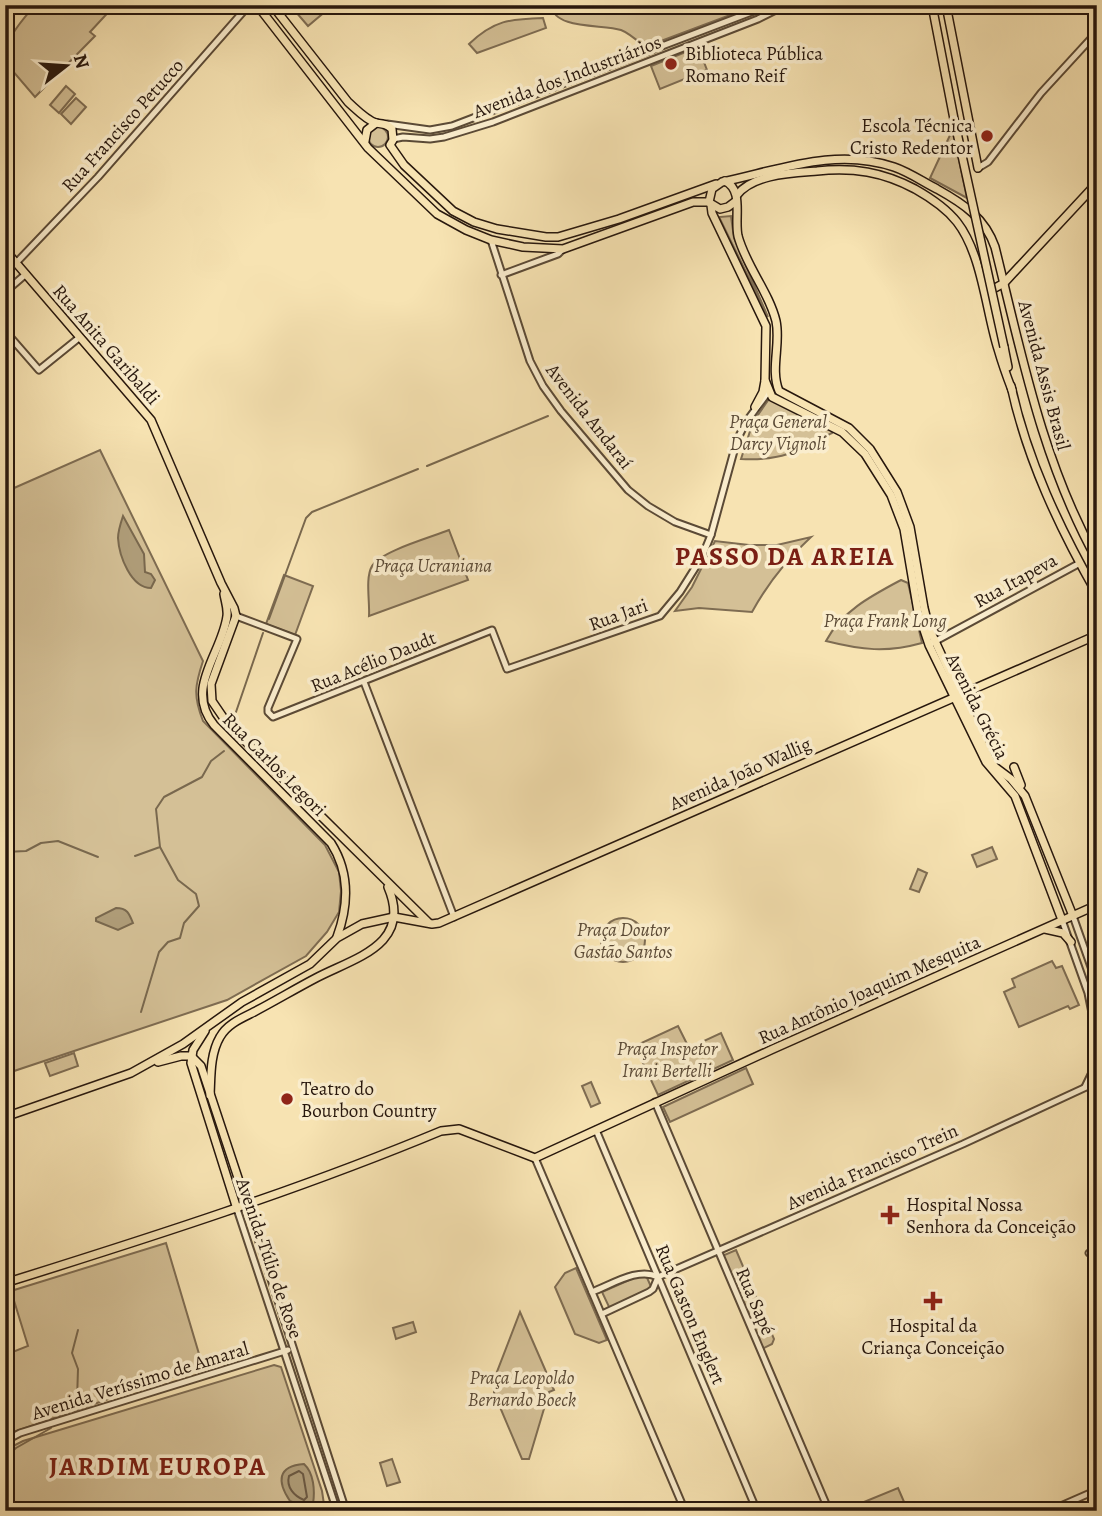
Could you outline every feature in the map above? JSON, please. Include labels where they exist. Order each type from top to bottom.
[{"type":"main road","points":[[257,5],[365,142],[445,220],[491,240],[523,247],[563,249],[693,202],[710,203],[716,208],[724,208],[736,198],[734,187],[725,181]]},
{"type":"main road","points":[[272,5],[348,102],[391,129],[392,142],[404,165],[453,211],[474,222],[498,229],[558,237],[725,181],[804,162],[844,158],[871,160],[897,167],[973,211],[988,229],[1004,283],[990,287],[979,278]]},
{"type":"main road","name":"Avenida Assis Brasil","points":[[932,5],[1012,390]]},
{"type":"main road","points":[[946,5],[978,169]]},
{"type":"main road","points":[[365,142],[367,130],[380,123]]},
{"type":"main road","name":"Avenida dos Industriários","points":[[374,151],[384,150],[392,142]]},
{"type":"main road","name":"Avenida Assis Brasil","points":[[736,198],[749,183],[843,168],[870,171],[896,179],[935,201],[957,222],[968,241],[1027,443],[1049,499],[1097,594]]},
{"type":"main road","name":"Avenida Assis Brasil","points":[[1095,554],[1063,492],[1037,418],[1004,283],[1097,183]]},
{"type":"main road","points":[[717,184],[709,193],[712,213],[766,326],[764,392],[755,407]]},
{"type":"main road","name":"Avenida Grécia","points":[[736,198],[737,228],[743,250],[775,318],[776,384],[780,394],[849,428],[870,449],[890,480],[901,500],[910,527],[932,643]]},
{"type":"main road","points":[[968,241],[967,233],[975,225],[988,229]]},
{"type":"main road","points":[[558,237],[563,249]]},
{"type":"main road","name":"Rua Anita Garibaldi","points":[[5,250],[151,420],[236,617]]},
{"type":"main road","points":[[765,380],[769,391]]},
{"type":"main road","name":"Avenida Grécia","points":[[769,391],[777,400],[842,432],[852,440],[865,454],[891,495],[904,528],[918,612],[990,760],[1025,796],[1073,916]]},
{"type":"main road","points":[[1080,563],[1095,554]]},
{"type":"main road","name":"Rua Anita Garibaldi","points":[[221,583],[227,608]]},
{"type":"main road","points":[[227,608],[236,617]]},
{"type":"main road","name":"Rua Carlos Legori","points":[[227,608],[227,618],[203,681],[202,704],[214,725],[338,853],[347,890],[346,911],[337,938]]},
{"type":"main road","name":"Rua Carlos Legori","points":[[236,617],[211,684],[212,701],[227,723],[422,918],[432,924]]},
{"type":"main road","name":"Avenida João Wallig","points":[[432,924],[1097,635]]},
{"type":"main road","name":"Avenida Grécia","points":[[957,695],[986,762],[1015,796],[1062,920]]},
{"type":"main road","points":[[214,725],[222,727],[227,723]]},
{"type":"main road","points":[[1014,767],[1025,796]]},
{"type":"main road","points":[[255,995],[248,1007],[251,1014],[318,977],[373,951],[386,938],[394,917],[392,896],[386,882]]},
{"type":"main road","name":"Rua Antônio Joaquim Mesquita","points":[[536,1158],[655,1102],[1097,905]]},
{"type":"main road","points":[[5,1117],[151,1064],[255,995],[310,964],[337,938],[362,924],[394,917],[432,924]]},
{"type":"main road","points":[[378,919],[384,924],[386,938]]},
{"type":"main road","points":[[1041,929],[1063,933],[1071,942]]},
{"type":"main road","name":"Avenida Túlio de Rose","points":[[210,1095],[214,1052],[221,1035],[228,1027],[251,1014]]},
{"type":"main road","points":[[151,1064],[191,1056],[196,1043],[209,1026]]},
{"type":"main road","name":"Avenida Túlio de Rose","points":[[191,1056],[199,1063],[247,1205]]},
{"type":"main road","name":"Avenida Túlio de Rose","points":[[191,1056],[192,1068],[237,1209]]},
{"type":"main road","points":[[5,1283],[237,1209],[441,1131],[455,1130],[536,1158]]},
{"type":"street","name":"Rua Francisco Petucco","points":[[16,263],[98,177],[249,5]]},
{"type":"street","name":"Avenida dos Industriários","points":[[380,123],[441,129],[770,8],[786,5]]},
{"type":"street","name":"Avenida dos Industriários","points":[[392,142],[403,136],[430,139],[457,134],[609,77],[770,8]]},
{"type":"street","points":[[978,169],[988,162],[1041,93],[1097,32]]},
{"type":"street","points":[[606,69],[609,77]]},
{"type":"street","name":"Avenida Andaraí","points":[[491,240],[536,374],[570,422],[628,490],[675,522],[711,535]]},
{"type":"street","points":[[502,273],[558,254],[563,249]]},
{"type":"street","points":[[5,292],[26,274]]},
{"type":"street","points":[[5,331],[39,370],[80,337]]},
{"type":"street","name":"Rua Jari","points":[[492,630],[507,669],[660,616],[691,577],[711,535],[730,463],[743,428],[755,407],[769,391]]},
{"type":"street","name":"Rua Itapeva","points":[[932,643],[1080,563]]},
{"type":"street","name":"Rua Acélio Daudt","points":[[236,617],[297,639],[268,712],[270,716],[277,716],[492,630]]},
{"type":"street","points":[[364,682],[454,916]]},
{"type":"street","name":"Avenida Grécia","points":[[1073,916],[1097,984]]},
{"type":"street","name":"Avenida Grécia","points":[[1062,920],[1088,993],[1097,1038]]},
{"type":"street","points":[[1085,1087],[1097,1062]]},
{"type":"street","name":"Avenida Francisco Trein","points":[[602,1314],[649,1292],[658,1277],[1097,1082]]},
{"type":"street","name":"Rua Sapé","points":[[655,1102],[829,1511]]},
{"type":"street","name":"Rua Gaston Englert","points":[[596,1130],[757,1511]]},
{"type":"street","points":[[536,1158],[685,1511]]},
{"type":"street","name":"Avenida Túlio de Rose","points":[[247,1205],[346,1511]]},
{"type":"street","name":"Avenida Túlio de Rose","points":[[237,1209],[337,1511]]},
{"type":"street","points":[[1089,1253],[1097,1256]]},
{"type":"street","points":[[254,1259],[264,1256]]},
{"type":"street","name":"Avenida Francisco Trein","points":[[592,1292],[639,1273],[658,1277]]},
{"type":"street","name":"Avenida Veríssimo de Amaral","points":[[5,1441],[20,1433],[294,1348]]},
{"type":"street","points":[[1049,1511],[1097,1490]]},
{"type":"green space","points":[[35,5],[115,5],[90,32],[95,36],[35,97],[5,62],[11,38]]},
{"type":"green space","points":[[300,5],[333,5],[308,26],[295,11]]},
{"type":"green space","points":[[551,5],[749,5],[749,8],[645,47],[621,30],[580,25],[561,19],[554,13]]},
{"type":"green space","points":[[543,18],[546,28],[477,53],[469,44],[486,30],[503,22]]},
{"type":"green space","points":[[698,47],[707,70],[660,89],[651,66]]},
{"type":"green space","points":[[66,86],[75,94],[59,113],[50,105]]},
{"type":"green space","points":[[76,98],[86,107],[71,124],[61,114]]},
{"type":"green space","points":[[378,127],[385,130],[388,137],[385,144],[378,147],[371,144],[368,137],[371,130]]},
{"type":"green space","points":[[951,133],[954,136],[967,198],[930,178]]},
{"type":"green space","points":[[731,216],[734,238],[768,317],[719,217]]},
{"type":"green space","name":"Praça General Darcy Vignoli","points":[[769,399],[832,430],[832,433],[778,457],[741,459],[753,422]]},
{"type":"green space","points":[[100,450],[203,661],[196,691],[203,721],[325,845],[339,872],[339,912],[327,932],[306,956],[227,1000],[5,1074],[5,492]]},
{"type":"green space","name":"Praça Ucraniana","points":[[449,530],[468,580],[369,616],[368,583],[370,571],[377,560]]},
{"type":"green space","points":[[811,537],[778,572],[752,612],[699,608],[675,611],[692,587],[715,541],[777,545]]},
{"type":"green space","points":[[284,575],[313,586],[295,635],[266,624]]},
{"type":"green space","name":"Praça Frank Long","points":[[901,580],[908,583],[922,643],[874,649],[826,641],[849,613],[868,598]]},
{"type":"green space","points":[[992,847],[997,859],[977,867],[972,855]]},
{"type":"green space","points":[[918,869],[927,873],[919,892],[910,889]]},
{"type":"green space","name":"Praça Doutor Gastão Santos","points":[[623,918],[638,925],[645,940],[638,955],[623,962],[608,955],[601,940],[608,925]]},
{"type":"green space","points":[[1052,961],[1056,968],[1062,966],[1079,1005],[1070,1009],[1068,1006],[1019,1027],[1004,992],[1015,987],[1012,979]]},
{"type":"green space","name":"Praça Inspetor Irani Bertelli","points":[[678,1026],[689,1048],[721,1033],[733,1060],[658,1095],[635,1046]]},
{"type":"green space","points":[[74,1053],[78,1066],[50,1076],[45,1063]]},
{"type":"green space","points":[[746,1068],[753,1084],[670,1122],[663,1107]]},
{"type":"green space","points":[[591,1082],[600,1103],[591,1107],[582,1086]]},
{"type":"green space","points":[[166,1243],[202,1364],[198,1368],[5,1435],[5,1355],[28,1346],[11,1291]]},
{"type":"green space","points":[[736,1250],[774,1339],[772,1344],[762,1349],[722,1256]]},
{"type":"green space","points":[[576,1268],[607,1340],[599,1343],[575,1334],[555,1287],[565,1273]]},
{"type":"green space","points":[[645,1273],[652,1289],[610,1309],[602,1292]]},
{"type":"green space","name":"Praça Leopoldo Bernardo Boeck","points":[[520,1312],[554,1390],[549,1392],[529,1459],[522,1459],[494,1393],[495,1377]]},
{"type":"green space","points":[[413,1322],[416,1332],[396,1339],[393,1328]]},
{"type":"green space","points":[[274,1365],[281,1367],[322,1491],[325,1511],[5,1511],[5,1450],[23,1441]]},
{"type":"green space","points":[[392,1459],[400,1482],[387,1486],[380,1463]]},
{"type":"green space","points":[[898,1488],[908,1511],[842,1511]]},
{"type":"water","points":[[123,516],[144,554],[145,572],[151,574],[155,580],[151,588],[138,583],[127,570],[118,538]]},
{"type":"water","points":[[116,908],[127,912],[133,923],[118,930],[96,921],[96,918]]},
{"type":"water","points":[[304,1464],[310,1472],[314,1488],[313,1504],[307,1509],[290,1501],[282,1481],[284,1472],[289,1468]]},
{"type":"waterway","points":[[427,466],[548,416]]},
{"type":"waterway","points":[[269,619],[306,518],[312,512],[418,469]]},
{"type":"waterway","points":[[236,712],[263,633]]},
{"type":"waterway","points":[[135,856],[160,847],[156,809],[164,797],[202,777],[211,761],[224,751]]},
{"type":"waterway","points":[[5,852],[26,851],[41,843],[58,841],[98,857]]},
{"type":"waterway","points":[[141,1012],[159,952],[168,942],[180,938],[184,923],[199,906],[196,894],[178,880],[160,847]]},
{"type":"waterway","points":[[62,1416],[77,1400],[78,1369],[72,1353],[78,1330]]},
{"type":"waterway","points":[[5,1458],[16,1448],[51,1428]]},
{"type":"place","name":"Biblioteca Pública Romano Reif","points":[[671,64]]},
{"type":"place","name":"Escola Técnica Cristo Redentor","points":[[987,136]]},
{"type":"place","name":"Teatro do Bourbon Country","points":[[287,1099]]},
{"type":"place","name":"Hospital Nossa Senhora da Conceição","points":[[890,1215]]},
{"type":"place","name":"Hospital da Criança Conceição","points":[[933,1301]]},
{"type":"district","name":"PASSO DA AREIA","points":[[785,556]]},
{"type":"district","name":"JARDIM EUROPA","points":[[158,1466]]}]
